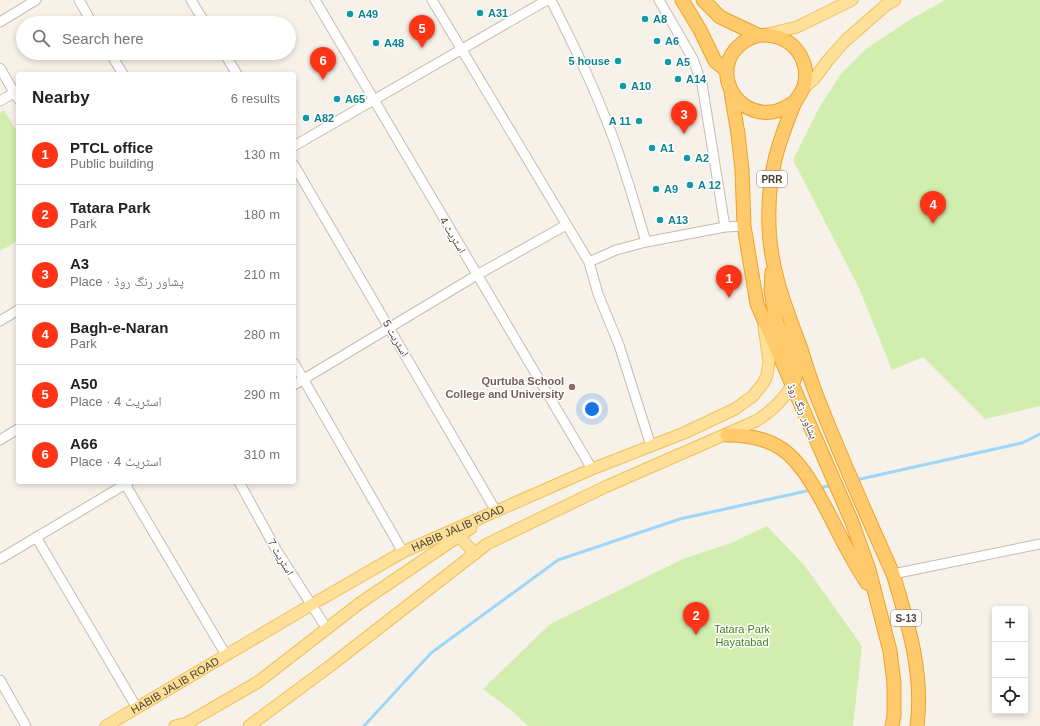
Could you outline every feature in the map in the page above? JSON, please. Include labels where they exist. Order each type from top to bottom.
[{"type":"highway","points":[[682,0],[700,30],[715,61],[727,71]]},
{"type":"highway","points":[[703,0],[720,16],[763,35]]},
{"type":"highway","points":[[763,35],[778,36],[795,47],[801,56],[805,76],[802,88],[796,101],[774,112],[764,113],[754,111],[737,100],[731,91],[727,71],[733,52],[740,44],[748,39],[763,35]]},
{"type":"highway","name":"پشاور رنگ روڈ","points":[[731,91],[742,170],[744,226],[757,304],[852,522],[877,600],[890,651],[894,683],[894,716],[892,726]]},
{"type":"highway","name":"پشاور رنگ روڈ","points":[[796,101],[779,145],[771,186],[769,224],[772,260],[790,321],[817,398],[867,517],[893,574],[913,645],[918,674],[917,726]]},
{"type":"highway","points":[[772,260],[771,291],[773,308],[776,321],[795,364],[796,375],[792,385]]},
{"type":"highway","points":[[726,435],[752,437],[769,442],[784,450],[796,461],[877,600]]},
{"type":"main road","points":[[763,35],[797,27],[852,0]]},
{"type":"main road","points":[[802,88],[814,79],[829,58],[845,41],[886,5],[895,0]]},
{"type":"main road","name":"HABIB JALIB ROAD","points":[[106,726],[310,605],[403,552],[592,469],[715,419],[740,406],[753,396],[764,382],[769,369],[769,355],[764,322]]},
{"type":"main road","points":[[249,726],[330,666],[487,544],[605,487],[726,435],[756,420],[783,400],[792,385]]},
{"type":"main road","points":[[175,726],[187,723],[258,682],[360,603],[496,511]]},
{"type":"main road","points":[[459,536],[475,554]]},
{"type":"street","points":[[0,22],[36,0]]},
{"type":"street","points":[[79,0],[88,16]]},
{"type":"street","points":[[191,0],[201,16]]},
{"type":"street","name":"اسٹریٹ 4","points":[[315,0],[592,469]]},
{"type":"street","points":[[432,0],[589,262],[598,294],[619,345],[651,446]]},
{"type":"street","points":[[296,145],[546,0]]},
{"type":"street","points":[[551,0],[582,63],[608,124],[630,188],[646,242]]},
{"type":"street","points":[[659,0],[693,59],[702,84],[725,227]]},
{"type":"street","points":[[114,60],[122,72]]},
{"type":"street","points":[[228,60],[236,72]]},
{"type":"street","points":[[0,68],[16,96],[0,101]]},
{"type":"street","name":"اسٹریٹ 5","points":[[296,168],[496,511]]},
{"type":"street","points":[[296,384],[477,275],[566,225]]},
{"type":"street","points":[[589,262],[616,250],[646,242],[725,227],[744,226]]},
{"type":"street","points":[[0,321],[16,311]]},
{"type":"street","points":[[296,366],[403,552]]},
{"type":"street","points":[[0,440],[16,430]]},
{"type":"street","points":[[0,559],[125,484]]},
{"type":"street","points":[[128,484],[226,655]]},
{"type":"street","name":"اسٹریٹ 7","points":[[240,484],[277,551],[310,605],[327,629]]},
{"type":"street","points":[[36,537],[137,708]]},
{"type":"street","points":[[893,574],[1040,544]]},
{"type":"street","points":[[0,680],[26,726]]},
{"type":"green space","points":[[945,0],[1040,0],[1040,406],[985,419],[923,357],[892,370],[859,288],[793,160],[819,108],[840,75],[867,48],[911,19]]},
{"type":"green space","points":[[4,110],[16,130],[16,242],[0,251],[0,113]]},
{"type":"green space","name":"Tatara Park Hayatabad","points":[[767,526],[805,566],[862,646],[853,726],[528,726],[511,710],[483,689],[550,624],[685,558],[731,543]]},
{"type":"waterway","points":[[856,480],[1022,443],[1040,434]]},
{"type":"waterway","points":[[819,488],[833,485]]},
{"type":"waterway","points":[[364,726],[431,653],[558,560],[680,519],[811,490]]},
{"type":"place","name":"A31","points":[[480,13]]},
{"type":"place","name":"A49","points":[[350,14]]},
{"type":"place","name":"A8","points":[[645,19]]},
{"type":"place","name":"A6","points":[[657,41]]},
{"type":"place","name":"A48","points":[[376,43]]},
{"type":"place","name":"A50","points":[[422,48]]},
{"type":"place","name":"5 house","points":[[618,61]]},
{"type":"place","name":"A5","points":[[668,62]]},
{"type":"place","name":"A14","points":[[678,79]]},
{"type":"place","name":"A66","points":[[323,80]]},
{"type":"place","name":"A10","points":[[623,86]]},
{"type":"place","name":"A65","points":[[337,99]]},
{"type":"place","name":"A82","points":[[306,118]]},
{"type":"place","name":"A 11","points":[[639,121]]},
{"type":"place","name":"A3","points":[[684,134]]},
{"type":"place","name":"A1","points":[[652,148]]},
{"type":"place","name":"A2","points":[[687,158]]},
{"type":"place","name":"A 12","points":[[690,185]]},
{"type":"place","name":"A9","points":[[656,189]]},
{"type":"place","name":"A13","points":[[660,220]]},
{"type":"place","name":"Bagh-e-Naran","points":[[933,224]]},
{"type":"place","name":"PTCL office","points":[[729,298]]},
{"type":"place","name":"Qurtuba School College and University","points":[[572,387]]},
{"type":"place","name":"Tatara Park","points":[[696,635]]}]
